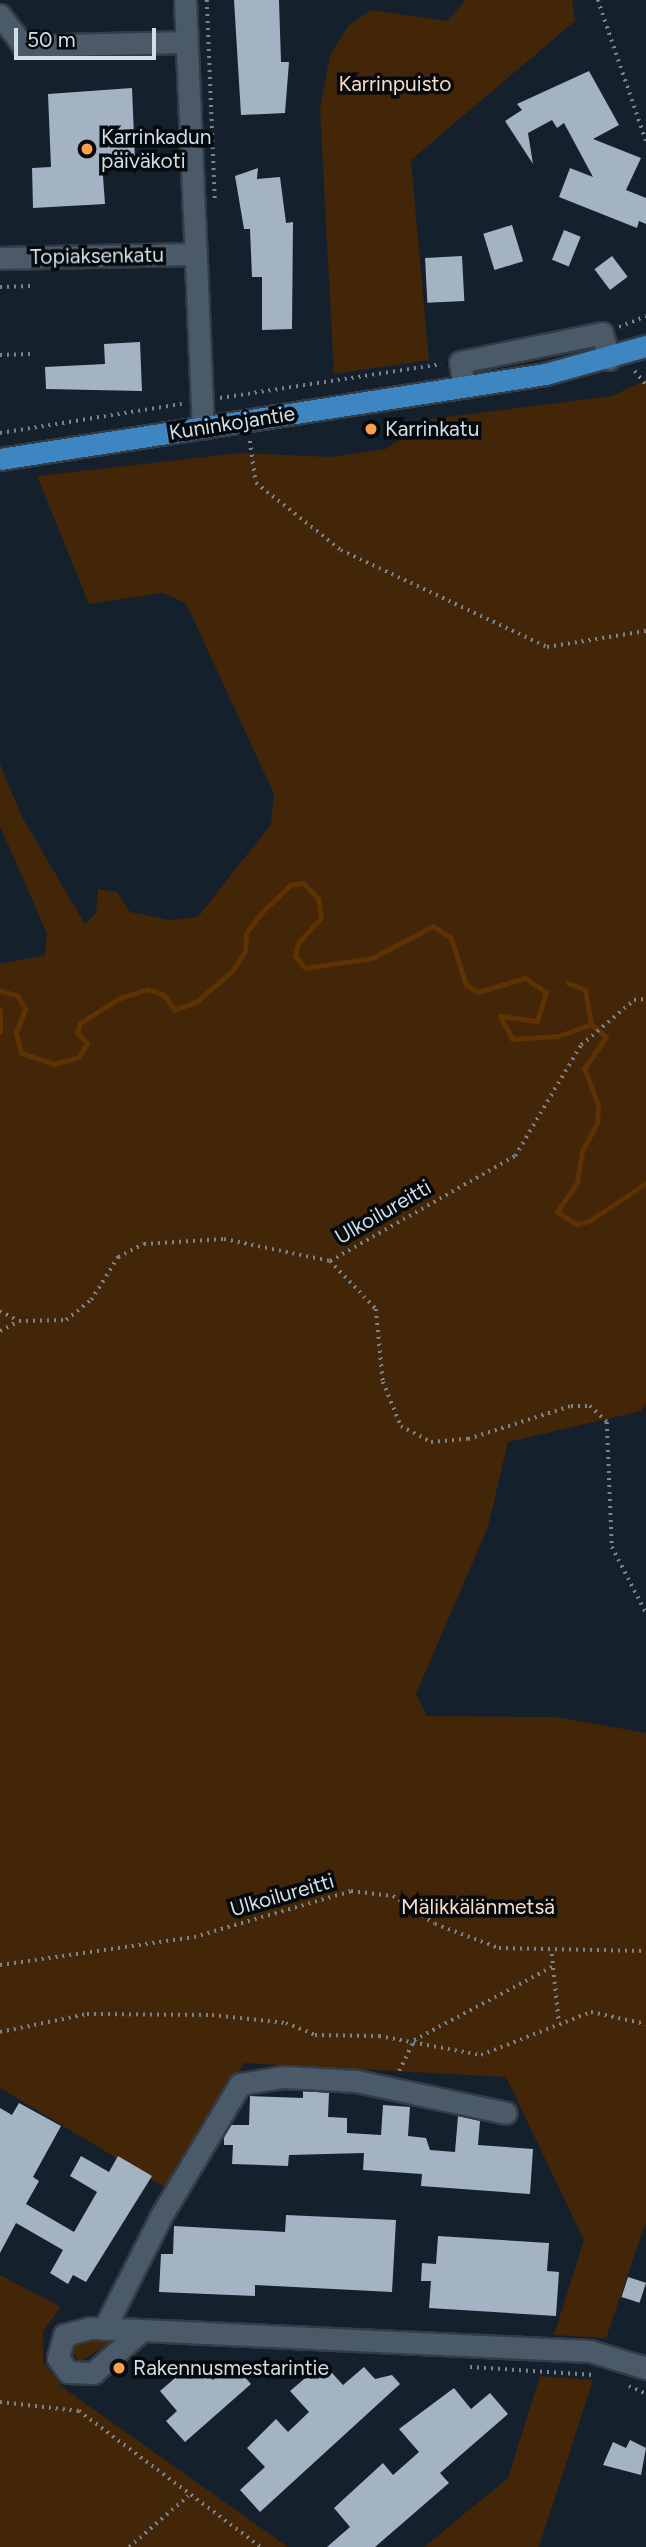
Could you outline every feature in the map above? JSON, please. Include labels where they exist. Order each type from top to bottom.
[{"type":"main road","name":"Kuninkojantie","points":[[0,459],[464,387],[609,359],[646,346]]},
{"type":"street","points":[[185,0],[193,254],[203,428]]},
{"type":"street","points":[[0,15],[23,46],[186,42]]},
{"type":"street","name":"Topiaksenkatu","points":[[0,258],[193,254]]},
{"type":"street","points":[[464,387],[460,362],[602,333],[609,359]]},
{"type":"street","points":[[104,2329],[161,2216],[240,2084],[283,2077],[391,2088],[506,2113]]},
{"type":"street","points":[[142,2330],[93,2373],[68,2372],[57,2351],[64,2335],[104,2329],[142,2330],[590,2351],[646,2368]]},
{"type":"path","points":[[598,0],[646,141]]},
{"type":"path","points":[[0,287],[31,286]]},
{"type":"path","points":[[602,333],[646,316]]},
{"type":"path","points":[[0,355],[32,354]]},
{"type":"path","points":[[222,397],[460,362]]},
{"type":"path","points":[[635,371],[646,385]]},
{"type":"path","points":[[0,433],[188,403]]},
{"type":"path","points":[[250,441],[256,483],[341,550],[547,647],[646,631]]},
{"type":"path","name":"Ulkoilureitti","points":[[0,1331],[19,1321],[66,1320],[92,1300],[118,1257],[144,1244],[224,1239],[330,1261],[515,1156],[581,1045],[634,1000],[646,999]]},
{"type":"path","points":[[330,1261],[376,1309],[383,1382],[401,1426],[411,1432],[431,1442],[468,1439],[571,1406],[590,1406],[607,1422],[612,1547],[646,1613]]},
{"type":"path","points":[[0,1311],[19,1321]]},
{"type":"path","name":"Ulkoilureitti","points":[[0,1965],[194,1937],[351,1891],[394,1896],[435,1924],[499,1948],[552,1954],[646,1951]]},
{"type":"path","points":[[552,1954],[559,2023]]},
{"type":"path","points":[[391,2088],[414,2040],[552,1967]]},
{"type":"path","points":[[0,2032],[87,2014],[212,2015],[286,2023],[315,2035],[414,2040],[481,2055],[591,2012],[646,2024]]},
{"type":"path","points":[[0,2402],[79,2411],[188,2496],[261,2547]]},
{"type":"path","points":[[129,2547],[188,2496]]},
{"type":"green space","name":"Karrinpuisto","points":[[466,0],[572,0],[575,21],[411,160],[429,360],[334,374],[320,110],[330,55],[348,26],[371,10],[447,21]]},
{"type":"green space","name":"Mälikkälänmetsä","points":[[646,380],[646,1404],[641,1411],[508,1442],[488,1527],[416,1694],[427,1716],[556,1717],[646,1733],[646,2222],[606,2338],[554,2335],[584,2240],[506,2077],[244,2063],[168,2189],[0,2088],[0,964],[45,955],[47,934],[0,826],[0,764],[22,817],[85,924],[96,913],[98,889],[117,892],[130,912],[170,920],[198,917],[271,824],[274,794],[186,603],[163,593],[89,604],[37,476],[241,453],[330,457],[386,449],[431,419],[612,396]]},
{"type":"green space","points":[[0,2275],[61,2307],[43,2331],[43,2362],[62,2387],[288,2547],[0,2547]]},
{"type":"green space","points":[[80,2337],[113,2341],[80,2362],[71,2351]]},
{"type":"green space","points":[[540,2376],[593,2380],[539,2547],[424,2547],[508,2478]]},
{"type":"building","points":[[234,0],[279,0],[281,62],[289,62],[285,113],[241,115]]},
{"type":"building","points":[[589,71],[619,125],[593,139],[641,158],[626,190],[646,198],[646,224],[639,221],[637,228],[559,197],[570,168],[593,177],[564,123],[557,128],[552,120],[528,133],[533,164],[505,121],[522,110],[517,104]]},
{"type":"building","points":[[132,88],[135,160],[102,162],[105,204],[33,208],[32,168],[51,167],[48,94]]},
{"type":"building","points":[[258,168],[257,179],[280,177],[286,223],[293,222],[292,329],[262,330],[262,277],[252,277],[250,229],[244,229],[235,176]]},
{"type":"building","points":[[512,225],[523,261],[494,270],[483,234]]},
{"type":"building","points":[[564,230],[581,237],[569,266],[552,260]]},
{"type":"building","points":[[462,256],[464,301],[427,303],[425,258]]},
{"type":"building","points":[[612,256],[628,277],[610,290],[594,269]]},
{"type":"building","points":[[140,342],[142,391],[46,389],[45,367],[105,364],[104,344]]},
{"type":"building","points":[[303,2091],[329,2093],[328,2117],[347,2118],[347,2133],[381,2135],[383,2105],[410,2107],[408,2136],[426,2138],[430,2150],[455,2152],[458,2116],[480,2121],[478,2145],[533,2149],[530,2194],[421,2186],[422,2174],[363,2170],[364,2153],[289,2155],[288,2166],[232,2164],[233,2145],[224,2145],[224,2136],[231,2125],[249,2125],[250,2096],[303,2098]]},
{"type":"building","points":[[19,2103],[61,2126],[33,2177],[39,2181],[26,2204],[74,2232],[97,2192],[70,2176],[81,2156],[109,2172],[118,2156],[152,2176],[86,2282],[73,2275],[68,2284],[50,2273],[63,2250],[16,2223],[0,2253],[0,2108],[12,2115]]},
{"type":"building","points":[[286,2215],[396,2220],[392,2292],[255,2285],[255,2296],[159,2292],[161,2254],[173,2254],[174,2226],[285,2232]]},
{"type":"building","points":[[438,2236],[549,2243],[547,2271],[559,2272],[556,2316],[429,2308],[431,2281],[421,2281],[422,2263],[436,2264]]},
{"type":"building","points":[[628,2277],[646,2283],[640,2303],[622,2297]]},
{"type":"building","points":[[196,2360],[213,2380],[232,2363],[251,2384],[185,2442],[166,2421],[177,2411],[160,2391]]},
{"type":"building","points":[[323,2363],[343,2385],[364,2367],[375,2379],[392,2375],[400,2384],[260,2512],[240,2490],[265,2467],[247,2448],[276,2419],[288,2432],[309,2412],[290,2391]]},
{"type":"building","points":[[454,2388],[471,2409],[490,2393],[508,2414],[440,2473],[449,2483],[375,2547],[327,2547],[350,2527],[334,2508],[383,2463],[393,2475],[419,2452],[399,2429]]},
{"type":"building","points":[[630,2440],[646,2448],[641,2475],[603,2465],[613,2442],[626,2448]]},
{"type":"waterway","points":[[0,991],[17,995],[25,1009],[16,1033],[21,1053],[54,1064],[79,1057],[87,1043],[77,1033],[80,1023],[120,998],[147,989],[164,995],[174,1010],[196,1002],[232,971],[245,952],[246,933],[261,913],[290,885],[303,883],[318,898],[321,918],[298,943],[295,956],[305,968],[372,958],[433,926],[451,938],[466,985],[478,992],[525,978],[546,992],[537,1021],[500,1016],[512,1039],[558,1036],[591,1024],[606,1037],[584,1068],[598,1104],[597,1123],[582,1151],[577,1183],[557,1212],[576,1224],[589,1221],[646,1183]]},
{"type":"waterway","points":[[568,983],[585,990],[591,1024]]},
{"type":"waterway","points":[[0,1010],[0,1032]]},
{"type":"place","name":"Karrinkadun päiväkoti","points":[[87,149]]},
{"type":"place","name":"Karrinkatu","points":[[371,429]]},
{"type":"place","name":"Rakennusmestarintie","points":[[119,2368]]}]
